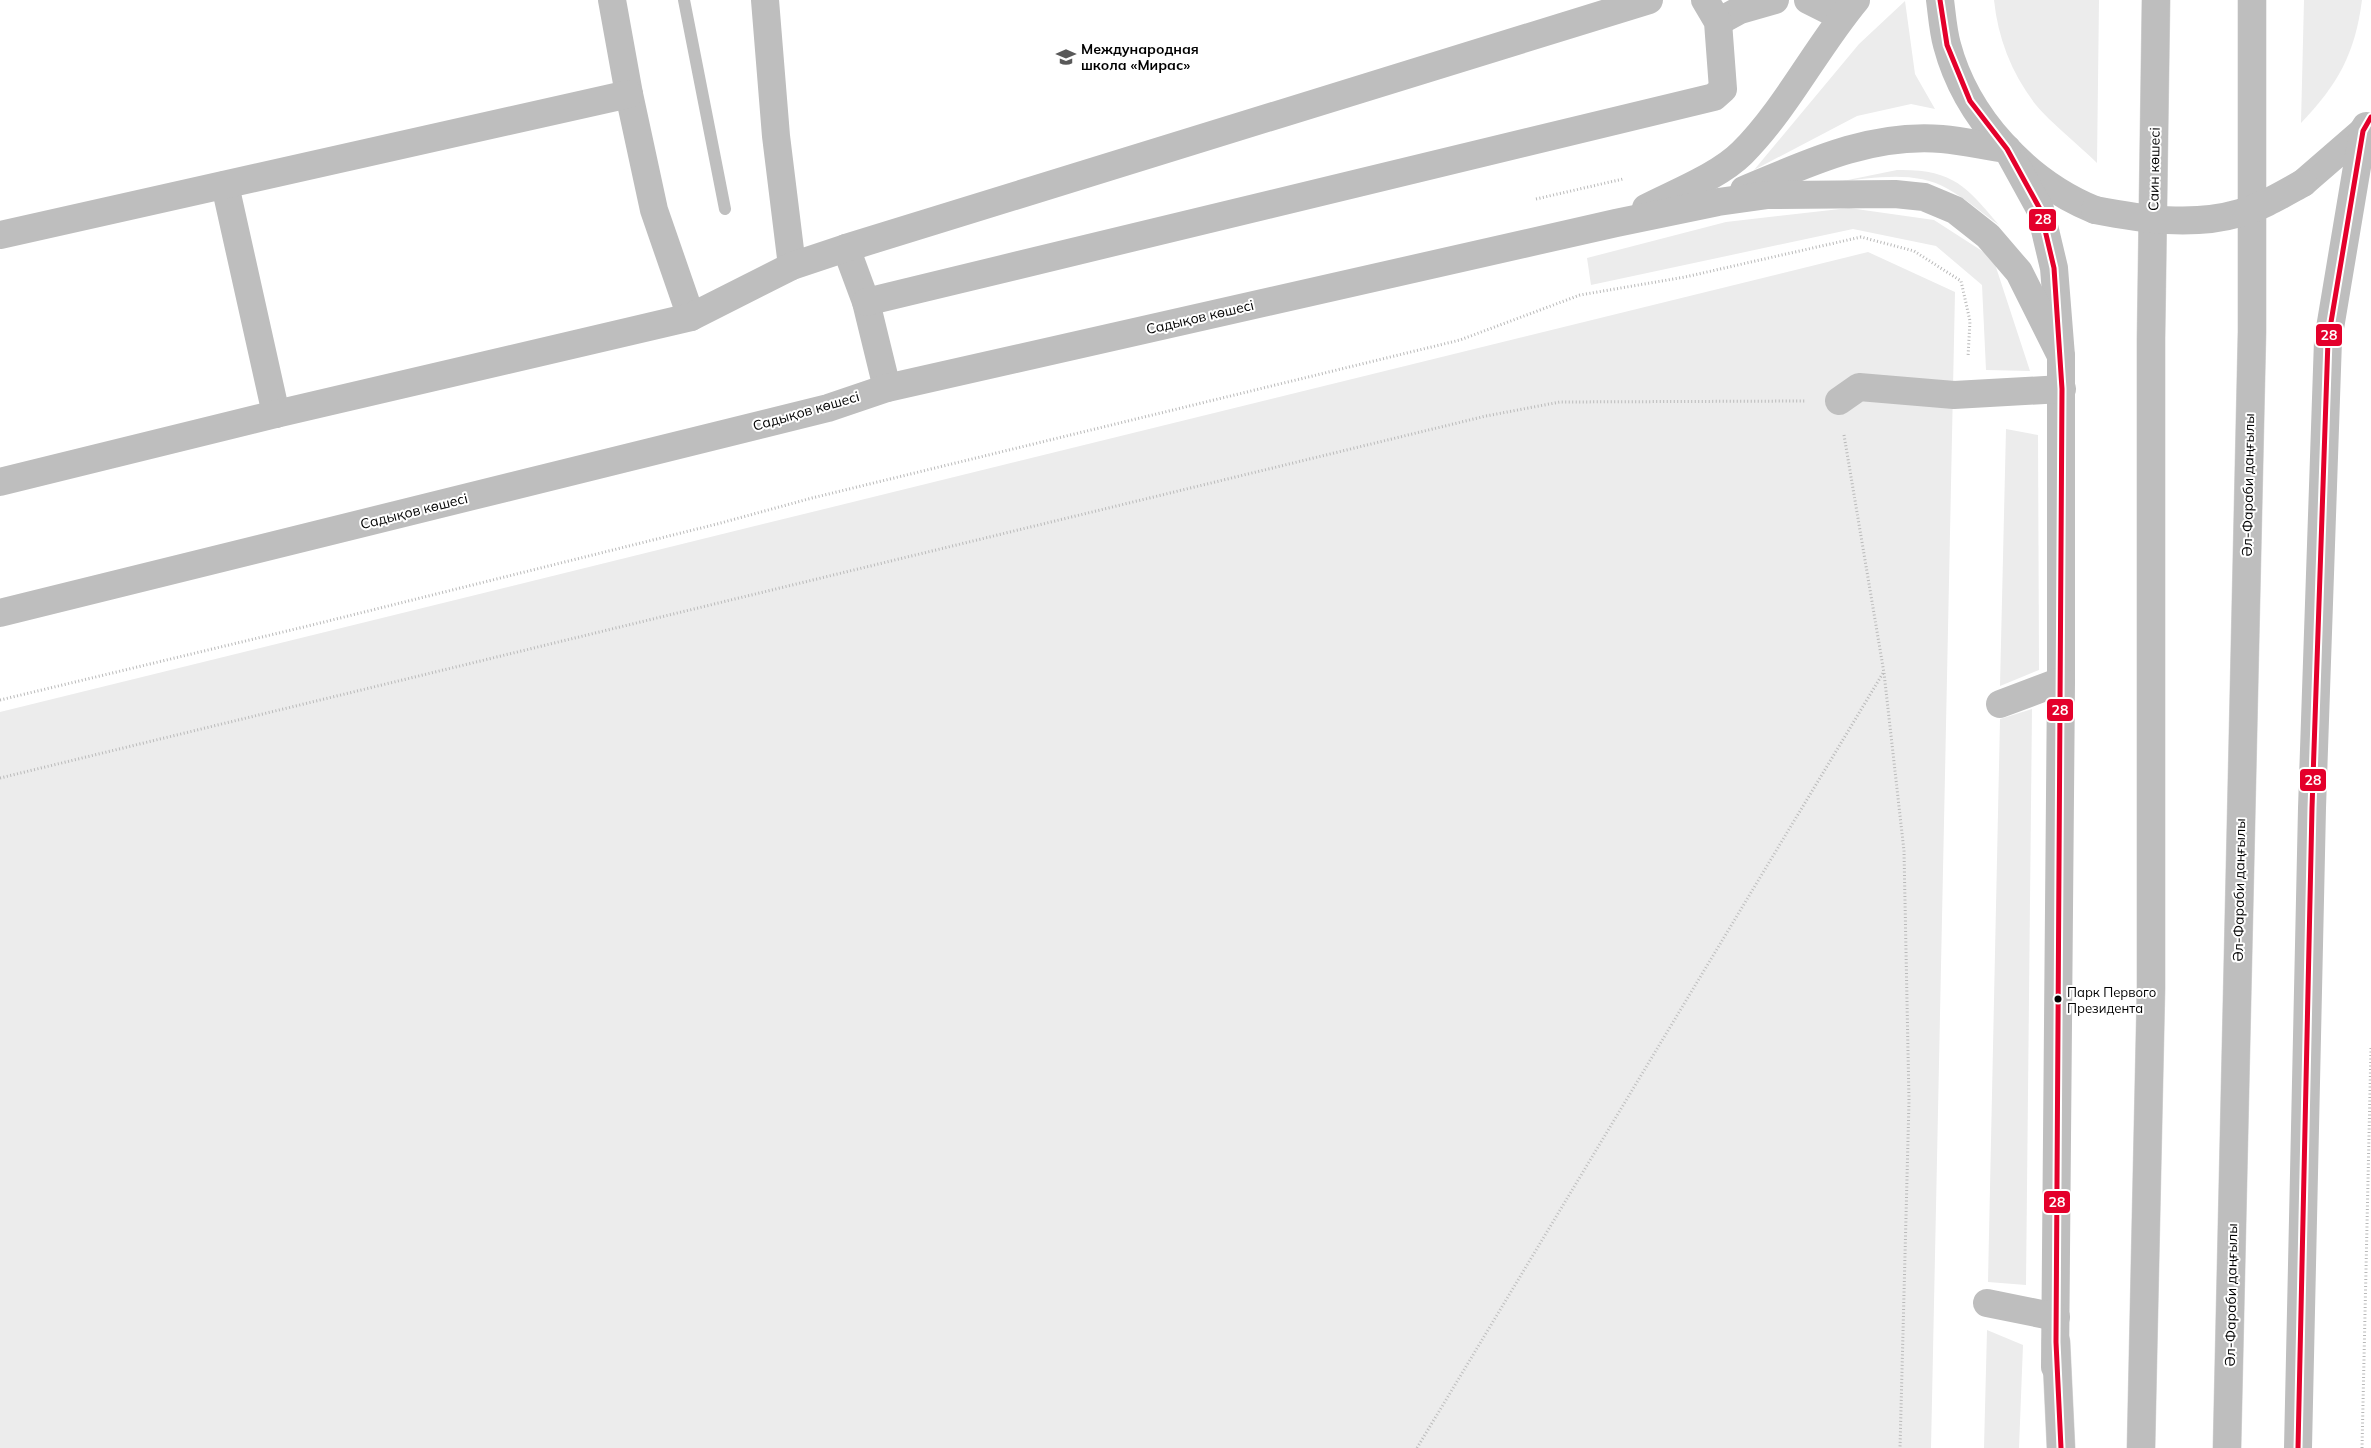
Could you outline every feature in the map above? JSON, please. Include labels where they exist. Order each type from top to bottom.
[{"type":"street","points":[[612,0],[629,94],[654,210],[691,317]]},
{"type":"street","points":[[765,0],[776,136],[792,266]]},
{"type":"street","points":[[0,482],[276,414],[691,317],[792,266],[846,248],[1649,0]]},
{"type":"street","points":[[866,302],[1714,97],[1723,89],[1724,78],[1712,11],[1740,10],[1775,0]]},
{"type":"street","points":[[1616,223],[1717,171],[1741,154],[1770,119],[1849,9],[1808,0]]},
{"type":"street","points":[[1940,0],[1947,45],[1970,101],[2007,149],[2040,210],[2054,268],[2061,356],[2061,681],[2056,1330],[2050,1448]]},
{"type":"street","name":"Саин көшесі","points":[[2141,1448],[2151,988],[2151,339],[2156,0]]},
{"type":"street","name":"Әл-Фараби даңғылы","points":[[2229,1448],[2228,1407],[2252,332],[2252,0]]},
{"type":"street","points":[[0,235],[629,94]]},
{"type":"street","points":[[1718,202],[1822,157],[1857,146],[1898,139],[1942,139],[2007,149],[2044,180],[2077,203],[2095,210],[2136,218],[2189,221],[2240,214],[2272,201],[2302,183],[2368,125]]},
{"type":"street","points":[[2298,1448],[2312,808],[2328,349],[2339,264],[2368,125]]},
{"type":"street","points":[[224,184],[276,414]]},
{"type":"street","points":[[1616,223],[1718,202],[1768,195],[1895,194],[1924,197],[1955,210],[1988,236],[2019,272],[2061,356]]},
{"type":"street","name":"Садықов көшесі","points":[[0,613],[818,410],[887,388],[1616,223]]},
{"type":"street","points":[[846,248],[866,302],[887,388]]},
{"type":"street","points":[[1839,401],[1859,388],[1966,394],[2062,390]]},
{"type":"street","points":[[2000,704],[2061,681]]},
{"type":"street","points":[[1987,1303],[2056,1330]]},
{"type":"street","points":[[2056,1330],[2062,1448]]},
{"type":"path","points":[[0,700],[312,625],[717,524],[812,498],[1460,340],[1580,295],[1685,277],[1861,237],[1914,251],[1961,281],[1970,321],[1966,394]]},
{"type":"path","points":[[0,778],[1486,416],[1560,402],[1839,401],[1884,673],[1904,851],[1909,1101],[1900,1448]]},
{"type":"path","points":[[1417,1448],[1884,673]]},
{"type":"path","points":[[2362,1448],[2371,1047]]},
{"type":"shaded area","points":[[1994,0],[2099,0],[2097,163],[2049,119],[2027,93],[2013,68],[2003,42]]},
{"type":"shaded area","points":[[2304,0],[2362,0],[2355,37],[2343,67],[2325,95],[2301,123]]},
{"type":"shaded area","points":[[1905,1],[1915,74],[1935,109],[1911,104],[1857,116],[1754,170],[1859,44]]},
{"type":"shaded area","points":[[1897,170],[1916,170],[1932,173],[1957,182],[1977,200],[1999,225],[1955,193],[1922,179],[1894,177],[1838,182]]},
{"type":"shaded area","points":[[1849,208],[1934,220],[1993,258],[2030,371],[1986,370],[1982,285],[1936,246],[1853,229],[1591,285],[1587,258],[1726,222]]},
{"type":"shaded area","points":[[1868,252],[1955,292],[1931,1448],[0,1448],[0,712]]},
{"type":"shaded area","points":[[2006,429],[2038,435],[2039,670],[2000,686]]},
{"type":"shaded area","points":[[2032,709],[2026,1285],[1988,1282],[2000,719]]},
{"type":"shaded area","points":[[1987,1330],[2023,1345],[2019,1448],[1984,1448]]},
{"type":"waterway","points":[[684,0],[725,209]]},
{"type":"transit line","name":"28","points":[[1940,0],[1947,45],[1970,101],[2007,149],[2040,209],[2054,268],[2062,389],[2056,1342],[2061,1448]]},
{"type":"transit line","name":"28","points":[[2298,1448],[2312,808],[2328,340],[2363,131],[2371,117]]},
{"type":"place","name":"Международная школа «Мирас»","points":[[1066,57]]},
{"type":"place","name":"Парк Первого Президента","points":[[2058,999]]}]
